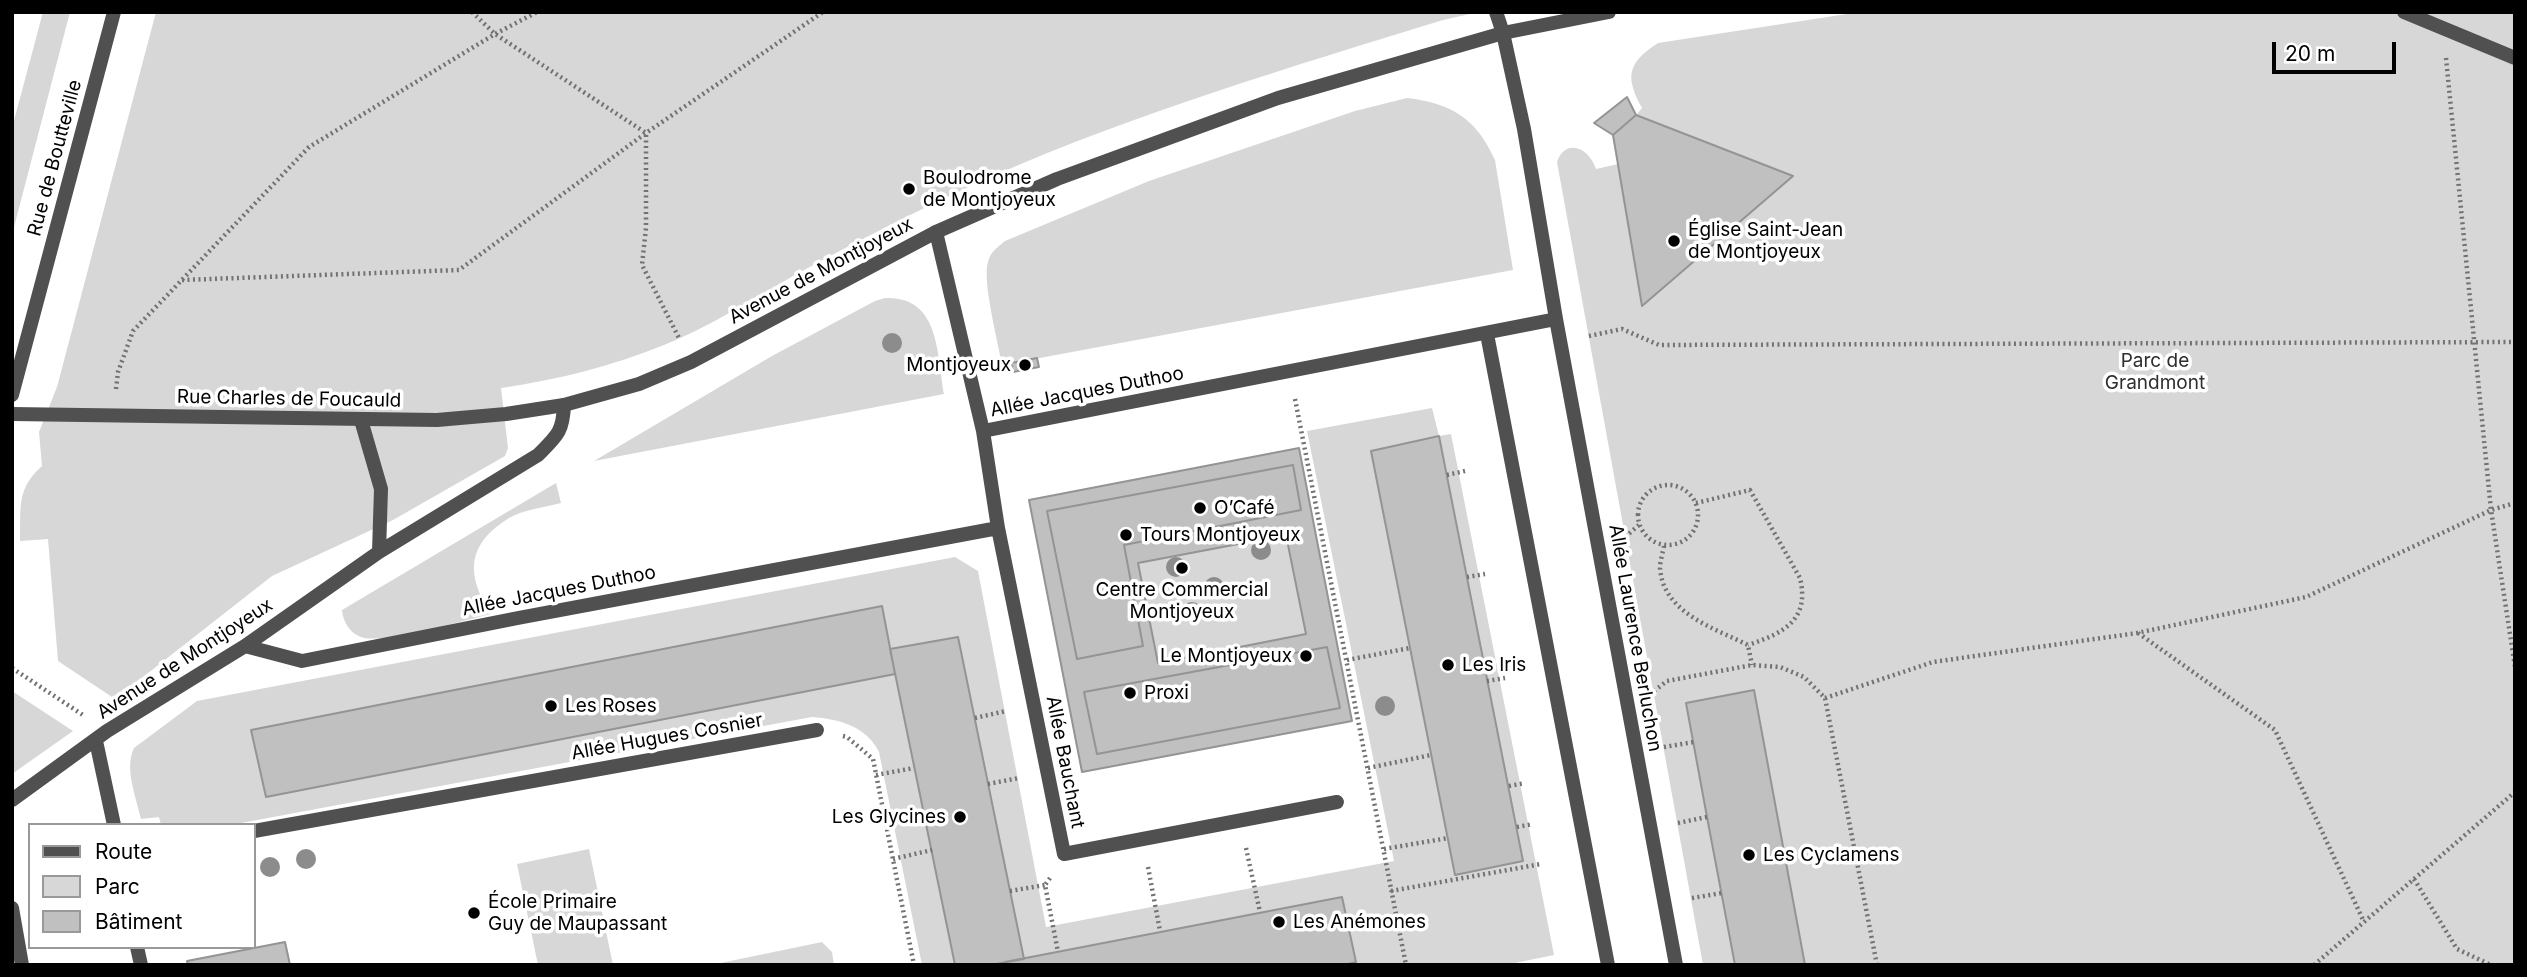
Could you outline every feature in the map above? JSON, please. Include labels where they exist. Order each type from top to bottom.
[{"type":"street","name":"Rue de Boutteville","points":[[12,395],[114,12]]},
{"type":"street","points":[[1496,12],[1524,129],[1556,319]]},
{"type":"street","name":"Avenue de Montjoyeux","points":[[12,800],[101,736],[245,646],[379,552],[538,455],[555,438],[564,423],[564,405],[639,384],[691,362],[936,232],[1057,179],[1278,98],[1503,33],[1609,12]]},
{"type":"street","points":[[2404,12],[2515,58]]},
{"type":"street","points":[[936,232],[983,431]]},
{"type":"street","name":"Allée Jacques Duthoo","points":[[245,646],[303,661],[998,528],[983,431],[1556,319]]},
{"type":"street","name":"Allée Laurence Berluchon","points":[[1556,319],[1676,965]]},
{"type":"street","points":[[1487,334],[1608,965]]},
{"type":"street","name":"Rue Charles de Foucauld","points":[[12,415],[437,420],[506,414],[564,405]]},
{"type":"street","points":[[361,420],[382,489],[379,552]]},
{"type":"street","name":"Allée Bauchant","points":[[998,528],[1065,855],[1337,802]]},
{"type":"street","name":"Allée Hugues Cosnier","points":[[256,831],[817,730]]},
{"type":"street","points":[[101,736],[114,823]]},
{"type":"street","points":[[12,908],[22,965]]},
{"type":"path","points":[[472,12],[495,34],[646,133]]},
{"type":"path","points":[[113,416],[118,372],[133,331],[309,147],[495,34],[537,12]]},
{"type":"path","points":[[182,280],[459,270],[646,133],[823,12]]},
{"type":"path","points":[[2442,27],[2491,510],[2515,667]]},
{"type":"path","points":[[646,133],[646,228],[642,265],[691,362]]},
{"type":"path","points":[[1584,337],[1622,329],[1659,345],[2475,340],[2515,342]]},
{"type":"path","points":[[1289,372],[1315,519],[1342,635],[1406,965]]},
{"type":"path","points":[[1447,475],[1465,471]]},
{"type":"path","points":[[1672,485],[1682,488],[1696,503],[1698,511],[1695,530],[1682,542],[1664,545],[1649,539],[1639,525],[1640,505],[1652,489],[1672,485]]},
{"type":"path","points":[[1696,503],[1750,490],[1800,578],[1804,594],[1801,611],[1790,625],[1748,646]]},
{"type":"path","points":[[1825,698],[1933,662],[2137,633],[2306,597],[2491,510],[2515,503]]},
{"type":"path","points":[[1622,540],[1639,525]]},
{"type":"path","points":[[1664,545],[1660,568],[1667,589],[1680,611],[1748,646]]},
{"type":"path","points":[[1467,577],[1485,574]]},
{"type":"path","points":[[2137,633],[2275,730],[2364,922]]},
{"type":"path","points":[[1335,636],[1342,635]]},
{"type":"path","points":[[1748,646],[1752,665]]},
{"type":"path","points":[[1347,660],[1410,648]]},
{"type":"path","points":[[1650,694],[1667,681],[1752,665],[1780,667],[1804,677],[1825,698],[1877,965]]},
{"type":"path","points":[[12,668],[101,736]]},
{"type":"path","points":[[1487,681],[1505,678]]},
{"type":"path","points":[[817,730],[848,737],[873,759],[914,965]]},
{"type":"path","points":[[1660,748],[1694,742]]},
{"type":"path","points":[[1368,768],[1431,755]]},
{"type":"path","points":[[876,775],[914,768]]},
{"type":"path","points":[[1508,786],[1525,783]]},
{"type":"path","points":[[2314,965],[2515,792]]},
{"type":"path","points":[[1674,824],[1707,817]]},
{"type":"path","points":[[1240,821],[1260,912]]},
{"type":"path","points":[[1517,827],[1533,824]]},
{"type":"path","points":[[1384,849],[1448,838]]},
{"type":"path","points":[[1142,840],[1160,931]]},
{"type":"path","points":[[893,859],[932,850]]},
{"type":"path","points":[[1058,952],[1045,885],[1065,855]]},
{"type":"path","points":[[1391,891],[1541,864]]},
{"type":"path","points":[[2414,878],[2457,949],[2491,965]]},
{"type":"path","points":[[1010,891],[1045,885]]},
{"type":"path","points":[[1688,899],[1722,893]]},
{"type":"green space","points":[[43,12],[70,12],[12,235],[12,128]]},
{"type":"green space","points":[[156,12],[1479,12],[1443,20],[1272,73],[1104,131],[993,176],[918,211],[681,338],[604,366],[501,388],[508,448],[505,456],[393,520],[272,576],[115,699],[58,661],[48,539],[20,541],[21,509],[24,491],[42,466],[39,432],[57,387]]},
{"type":"green space","name":"Parc de Grandmont","points":[[1860,12],[2515,12],[2515,965],[1703,965],[1557,162],[1565,150],[1577,148],[1588,155],[1596,169],[1618,164],[1642,305],[1636,115],[1642,108],[1631,79],[1632,71],[1640,57],[1658,43]]},
{"type":"green space","points":[[1407,98],[1437,104],[1460,115],[1488,145],[1495,160],[1513,270],[1002,365],[989,297],[987,271],[991,255],[1005,241],[1149,181],[1355,111]]},
{"type":"green space","points":[[885,298],[903,300],[926,317],[937,346],[944,394],[594,461],[772,356]]},
{"type":"green space","points":[[1432,408],[1439,436],[1451,434],[1554,955],[1505,965],[922,965],[879,752],[859,730],[842,722],[812,717],[241,823],[160,823],[159,817],[141,819],[130,765],[134,748],[197,701],[955,557],[978,571],[1046,927],[1394,861],[1307,431]]},
{"type":"green space","points":[[556,483],[561,503],[509,518],[485,538],[478,549],[474,573],[477,586],[491,614],[393,637],[365,638],[356,635],[349,628],[342,610]]},
{"type":"green space","points":[[1286,535],[1306,634],[1158,663],[1138,563]]},
{"type":"green space","points":[[12,691],[73,731],[12,774]]},
{"type":"green space","points":[[589,849],[613,965],[538,965],[517,864]]},
{"type":"green space","points":[[822,942],[832,952],[834,965],[711,965]]},
{"type":"building","points":[[1627,97],[1636,115],[1613,135],[1594,123]]},
{"type":"building","name":"Église Saint-Jean de Montjoyeux","points":[[1636,115],[1793,176],[1642,306],[1613,135]]},
{"type":"building","name":"Montjoyeux","points":[[1037,358],[1039,367],[1013,372],[1011,363]]},
{"type":"building","name":"Les Iris","points":[[1439,436],[1523,861],[1455,875],[1371,451]]},
{"type":"building","points":[[1299,448],[1352,721],[1082,772],[1029,500]],"holes":[[[1293,465],[1301,510],[1124,545],[1143,646],[1077,659],[1047,511]],[[1286,535],[1306,634],[1158,663],[1138,563]],[[1327,647],[1340,708],[1097,754],[1084,692]]]},
{"type":"building","points":[[1293,465],[1301,510],[1124,545],[1143,646],[1077,659],[1047,511]]},
{"type":"building","name":"Les Roses","points":[[882,606],[895,674],[266,797],[251,730]]},
{"type":"building","name":"Les Glycines","points":[[958,637],[1024,959],[990,965],[955,965],[890,649]]},
{"type":"building","points":[[1327,647],[1340,708],[1097,754],[1084,692]]},
{"type":"building","name":"Les Cyclamens","points":[[1754,690],[1805,965],[1735,965],[1707,817],[1686,703]]},
{"type":"building","name":"Les Anémones","points":[[1342,897],[1356,962],[1344,965],[1006,965],[1005,962]]},
{"type":"building","points":[[285,942],[290,965],[188,965],[187,961],[256,949]]},
{"type":"place","name":"Boulodrome de Montjoyeux","points":[[909,189]]},
{"type":"place","name":"Église Saint-Jean de Montjoyeux","points":[[1674,241]]},
{"type":"place","name":"Montjoyeux","points":[[1025,365]]},
{"type":"place","name":"O’Café","points":[[1200,508]]},
{"type":"place","name":"Tours Montjoyeux","points":[[1126,535]]},
{"type":"place","name":"Centre Commercial Montjoyeux","points":[[1182,568]]},
{"type":"place","name":"Le Montjoyeux","points":[[1306,656]]},
{"type":"place","name":"Les Iris","points":[[1448,665]]},
{"type":"place","name":"Proxi","points":[[1130,693]]},
{"type":"place","name":"Les Roses","points":[[551,706]]},
{"type":"place","name":"Les Glycines","points":[[960,817]]},
{"type":"place","name":"Les Cyclamens","points":[[1749,855]]},
{"type":"place","name":"École Primaire Guy de Maupassant","points":[[474,913]]},
{"type":"place","name":"Les Anémones","points":[[1279,922]]}]
